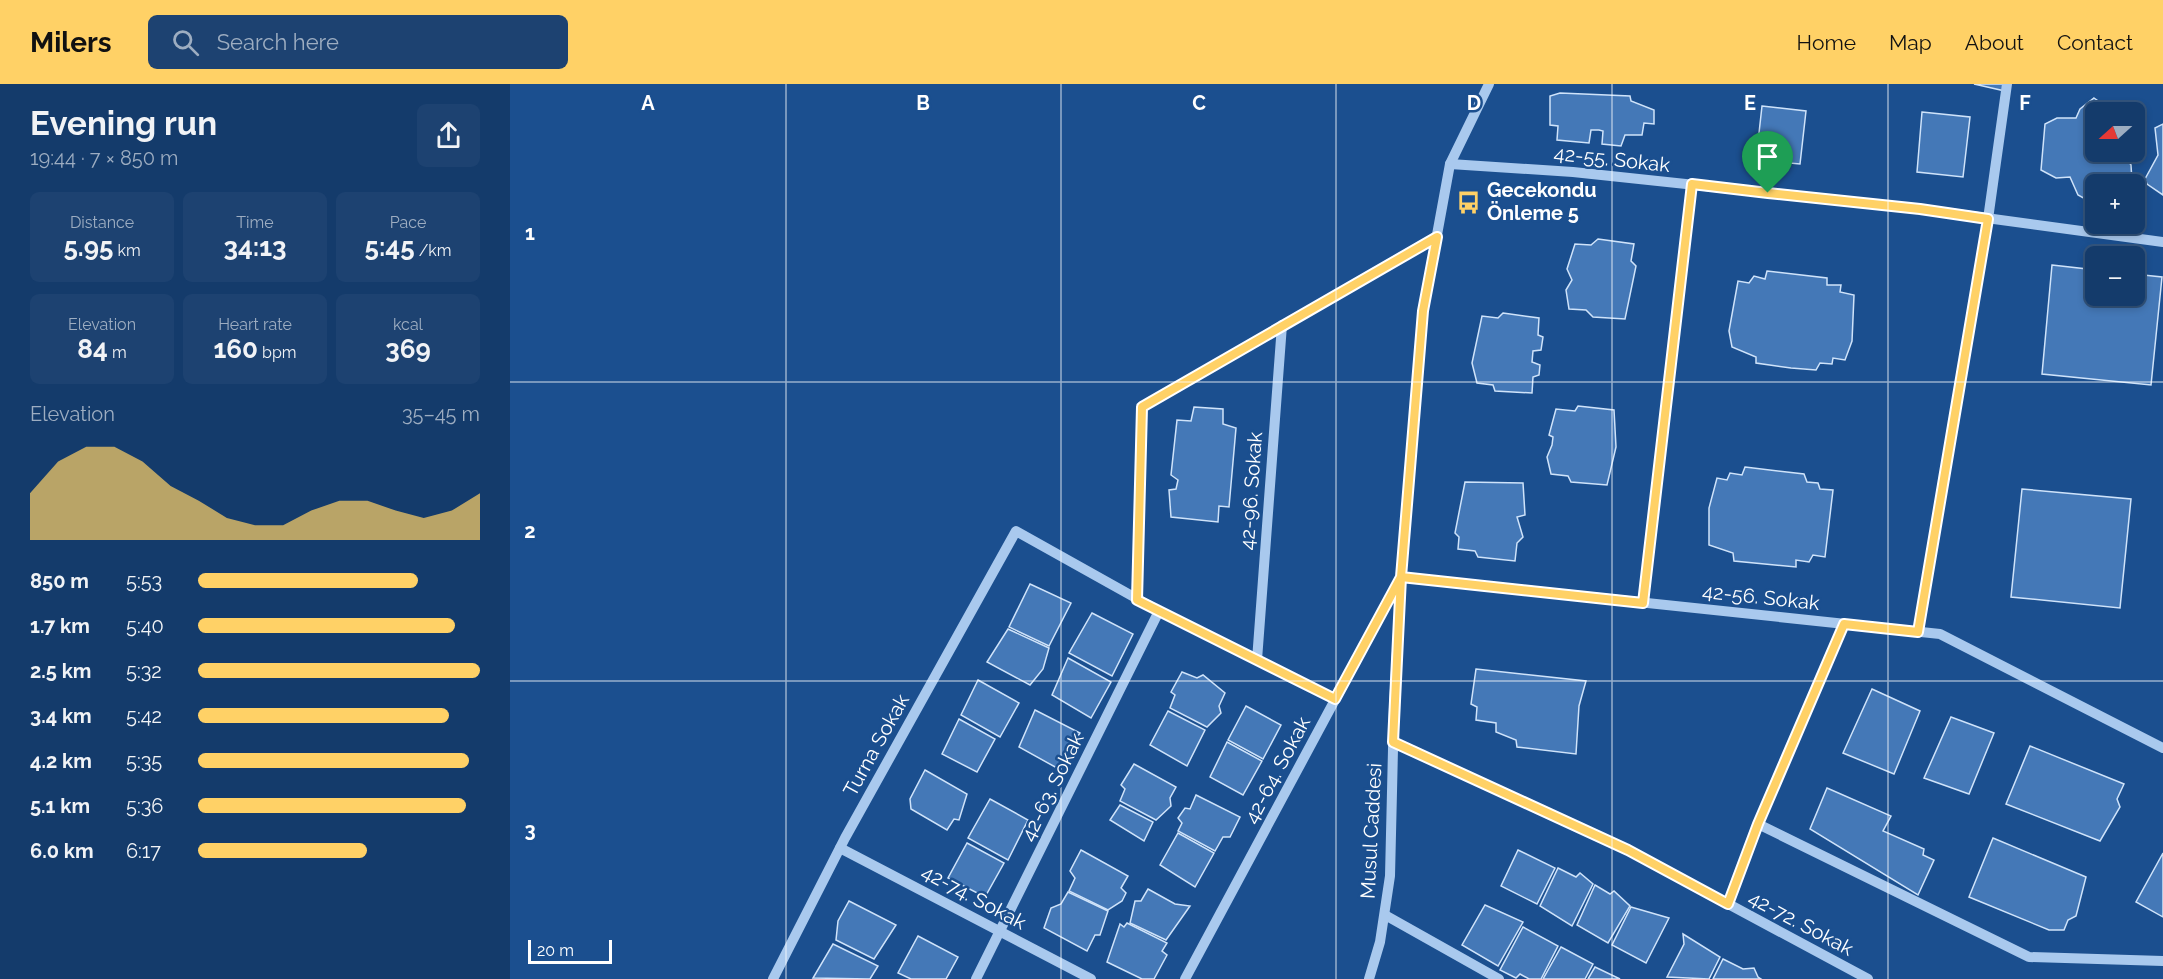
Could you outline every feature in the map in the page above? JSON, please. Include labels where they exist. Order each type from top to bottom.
[{"type":"street","name":"Musul Caddesi","points":[[1369,979],[1380,942],[1390,876],[1393,742],[1401,577],[1423,311],[1450,164],[1490,84]]},
{"type":"street","points":[[1918,632],[1988,219],[2007,84]]},
{"type":"street","name":"42-55. Sokak","points":[[1450,164],[1573,172],[1692,184],[1920,209],[2163,242]]},
{"type":"street","points":[[1643,603],[1692,184]]},
{"type":"street","points":[[1335,699],[1137,600],[1142,407],[1437,237]]},
{"type":"street","name":"42-96. Sokak","points":[[1257,660],[1282,325]]},
{"type":"street","name":"Turna Sokak","points":[[773,979],[840,848],[1016,531],[1137,600]]},
{"type":"street","name":"42-56. Sokak","points":[[1401,577],[1940,634],[2163,748]]},
{"type":"street","name":"42-64. Sokak","points":[[1185,979],[1401,577]]},
{"type":"street","name":"42-63. Sokak","points":[[976,979],[1159,611]]},
{"type":"street","points":[[1728,904],[1758,824],[1844,624]]},
{"type":"street","name":"42-72. Sokak","points":[[1393,742],[1628,850],[1868,979]]},
{"type":"street","points":[[1758,824],[2029,957],[2163,961]]},
{"type":"street","name":"42-74. Sokak","points":[[840,848],[1091,979]]},
{"type":"street","points":[[1384,915],[1499,979]]},
{"type":"building","points":[[1974,84],[2005,84],[2005,91]]},
{"type":"building","points":[[1560,93],[1630,96],[1631,101],[1654,110],[1654,124],[1644,123],[1642,135],[1625,135],[1621,146],[1602,144],[1603,131],[1599,130],[1591,130],[1589,143],[1557,140],[1558,126],[1550,125],[1550,96]]},
{"type":"building","points":[[2085,105],[2085,162],[2129,162],[2132,174],[2085,174],[2085,199],[2078,195],[2070,177],[2056,178],[2041,170],[2045,124],[2057,118],[2076,118],[2080,109]]},
{"type":"building","points":[[1762,106],[1806,111],[1800,164],[1756,160]]},
{"type":"building","points":[[1922,112],[1970,117],[1963,177],[1917,172]]},
{"type":"building","points":[[2163,124],[2163,195],[2147,184],[2145,179],[2158,155],[2155,128]]},
{"type":"building","points":[[1598,239],[1634,244],[1631,261],[1636,266],[1625,319],[1593,317],[1586,310],[1569,309],[1566,290],[1572,280],[1567,269],[1575,244],[1591,245]]},
{"type":"building","points":[[2052,265],[2085,269],[2085,306],[2145,306],[2145,275],[2162,277],[2151,385],[2042,374]]},
{"type":"building","points":[[1767,271],[1827,278],[1827,285],[1841,285],[1840,292],[1854,295],[1852,341],[1845,360],[1833,358],[1832,364],[1820,363],[1816,370],[1791,368],[1756,363],[1756,357],[1732,347],[1729,331],[1738,281],[1749,283],[1754,276],[1765,279]]},
{"type":"building","points":[[1503,313],[1539,318],[1538,335],[1543,337],[1541,350],[1533,351],[1532,362],[1540,365],[1539,375],[1533,377],[1532,393],[1495,391],[1493,385],[1477,383],[1472,363],[1482,316],[1498,318]]},
{"type":"building","points":[[1578,406],[1614,410],[1616,447],[1607,485],[1571,482],[1568,476],[1551,474],[1547,457],[1552,445],[1553,437],[1549,435],[1556,409],[1575,411]]},
{"type":"building","points":[[1194,407],[1223,409],[1223,424],[1236,428],[1229,507],[1219,506],[1218,522],[1171,517],[1169,490],[1176,489],[1178,480],[1171,475],[1177,420],[1191,421]]},
{"type":"building","points":[[1745,467],[1804,474],[1807,482],[1818,483],[1820,489],[1833,490],[1825,557],[1813,555],[1809,562],[1796,560],[1796,567],[1734,561],[1733,553],[1709,545],[1709,508],[1717,478],[1727,480],[1730,473],[1742,475]]},
{"type":"building","points":[[1465,482],[1523,483],[1525,515],[1517,517],[1523,537],[1517,543],[1515,561],[1478,557],[1475,551],[1458,549],[1459,537],[1455,533]]},
{"type":"building","points":[[2022,489],[2131,499],[2120,608],[2011,597]]},
{"type":"building","points":[[1030,584],[1071,603],[1049,646],[1009,627]]},
{"type":"building","points":[[1092,613],[1133,634],[1112,676],[1069,653]]},
{"type":"building","points":[[1008,629],[1049,648],[1043,669],[1030,685],[987,662]]},
{"type":"building","points":[[1068,658],[1111,682],[1091,718],[1052,695]]},
{"type":"building","points":[[1476,669],[1586,681],[1579,706],[1576,754],[1517,747],[1516,740],[1496,732],[1496,723],[1476,720],[1477,707],[1471,704]]},
{"type":"building","points":[[1182,672],[1197,678],[1203,675],[1225,693],[1219,706],[1221,713],[1207,727],[1170,708],[1175,695],[1171,692]]},
{"type":"building","points":[[978,680],[1019,703],[1000,737],[961,715]]},
{"type":"building","points":[[1872,689],[1920,711],[1894,774],[1843,753]]},
{"type":"building","points":[[1246,706],[1281,725],[1263,759],[1228,740]]},
{"type":"building","points":[[1035,710],[1080,733],[1057,768],[1019,747]]},
{"type":"building","points":[[1168,711],[1205,730],[1187,766],[1150,745]]},
{"type":"building","points":[[1951,717],[1994,733],[1969,794],[1924,778]]},
{"type":"building","points":[[959,719],[995,739],[977,772],[942,754]]},
{"type":"building","points":[[1227,742],[1262,761],[1243,795],[1210,777]]},
{"type":"building","points":[[2030,746],[2124,784],[2117,799],[2120,807],[2100,841],[2006,804]]},
{"type":"building","points":[[1134,764],[1176,787],[1170,798],[1171,806],[1156,820],[1120,801],[1125,789],[1121,785]]},
{"type":"building","points":[[925,770],[967,794],[959,820],[954,819],[947,830],[911,809],[910,799]]},
{"type":"building","points":[[1827,788],[1891,816],[1883,831],[1924,849],[1923,855],[1934,860],[1918,895],[1810,829]]},
{"type":"building","points":[[1196,795],[1240,817],[1230,837],[1223,837],[1215,851],[1178,831],[1182,823],[1178,818],[1185,808],[1190,809]]},
{"type":"building","points":[[990,799],[1028,820],[1008,860],[968,838]]},
{"type":"building","points":[[1120,805],[1153,822],[1144,841],[1110,820]]},
{"type":"building","points":[[1178,833],[1214,853],[1195,887],[1160,865]]},
{"type":"building","points":[[1993,838],[2086,877],[2076,916],[2068,920],[2064,930],[2049,930],[1969,897]]},
{"type":"building","points":[[967,843],[1004,863],[985,897],[948,878]]},
{"type":"building","points":[[1081,850],[1128,876],[1121,888],[1126,893],[1122,901],[1108,910],[1069,891],[1075,878],[1070,871]]},
{"type":"building","points":[[1518,850],[1555,868],[1537,904],[1501,886]]},
{"type":"building","points":[[2163,853],[2163,917],[2136,902]]},
{"type":"building","points":[[1558,868],[1576,877],[1580,873],[1593,884],[1572,926],[1540,906]]},
{"type":"building","points":[[1595,885],[1610,894],[1614,891],[1630,906],[1608,943],[1577,925]]},
{"type":"building","points":[[1148,889],[1175,904],[1190,906],[1166,940],[1130,923],[1135,901],[1141,901]]},
{"type":"building","points":[[1068,892],[1108,911],[1100,935],[1095,935],[1087,951],[1044,928],[1051,908],[1061,904]]},
{"type":"building","points":[[849,901],[896,925],[874,959],[836,940],[838,921]]},
{"type":"building","points":[[1485,905],[1523,922],[1498,966],[1462,945]]},
{"type":"building","points":[[1631,907],[1669,918],[1646,963],[1612,945]]},
{"type":"building","points":[[1127,923],[1167,943],[1162,951],[1167,955],[1154,979],[1142,979],[1107,962],[1120,924],[1124,927]]},
{"type":"building","points":[[1523,927],[1558,946],[1541,979],[1529,979],[1520,974],[1516,978],[1500,970]]},
{"type":"building","points":[[1683,934],[1720,957],[1709,979],[1667,977],[1684,944]]},
{"type":"building","points":[[918,936],[958,957],[946,979],[911,979],[898,973]]},
{"type":"building","points":[[833,944],[878,966],[870,979],[813,978]]},
{"type":"building","points":[[1561,947],[1593,964],[1585,979],[1543,979]]},
{"type":"building","points":[[1723,959],[1743,969],[1754,968],[1761,979],[1713,979]]},
{"type":"building","points":[[1595,967],[1620,979],[1588,979]]},
{"type":"place","name":"Gecekondu Önleme 5","points":[[1469,202]]},
{"type":"route","points":[[1768,193],[1692,184],[1643,603],[1401,577],[1423,311],[1437,237],[1142,407],[1137,600],[1335,699],[1401,577],[1393,742],[1628,850],[1728,904],[1758,824],[1844,624],[1918,632],[1988,219],[1920,209],[1768,193]]}]
